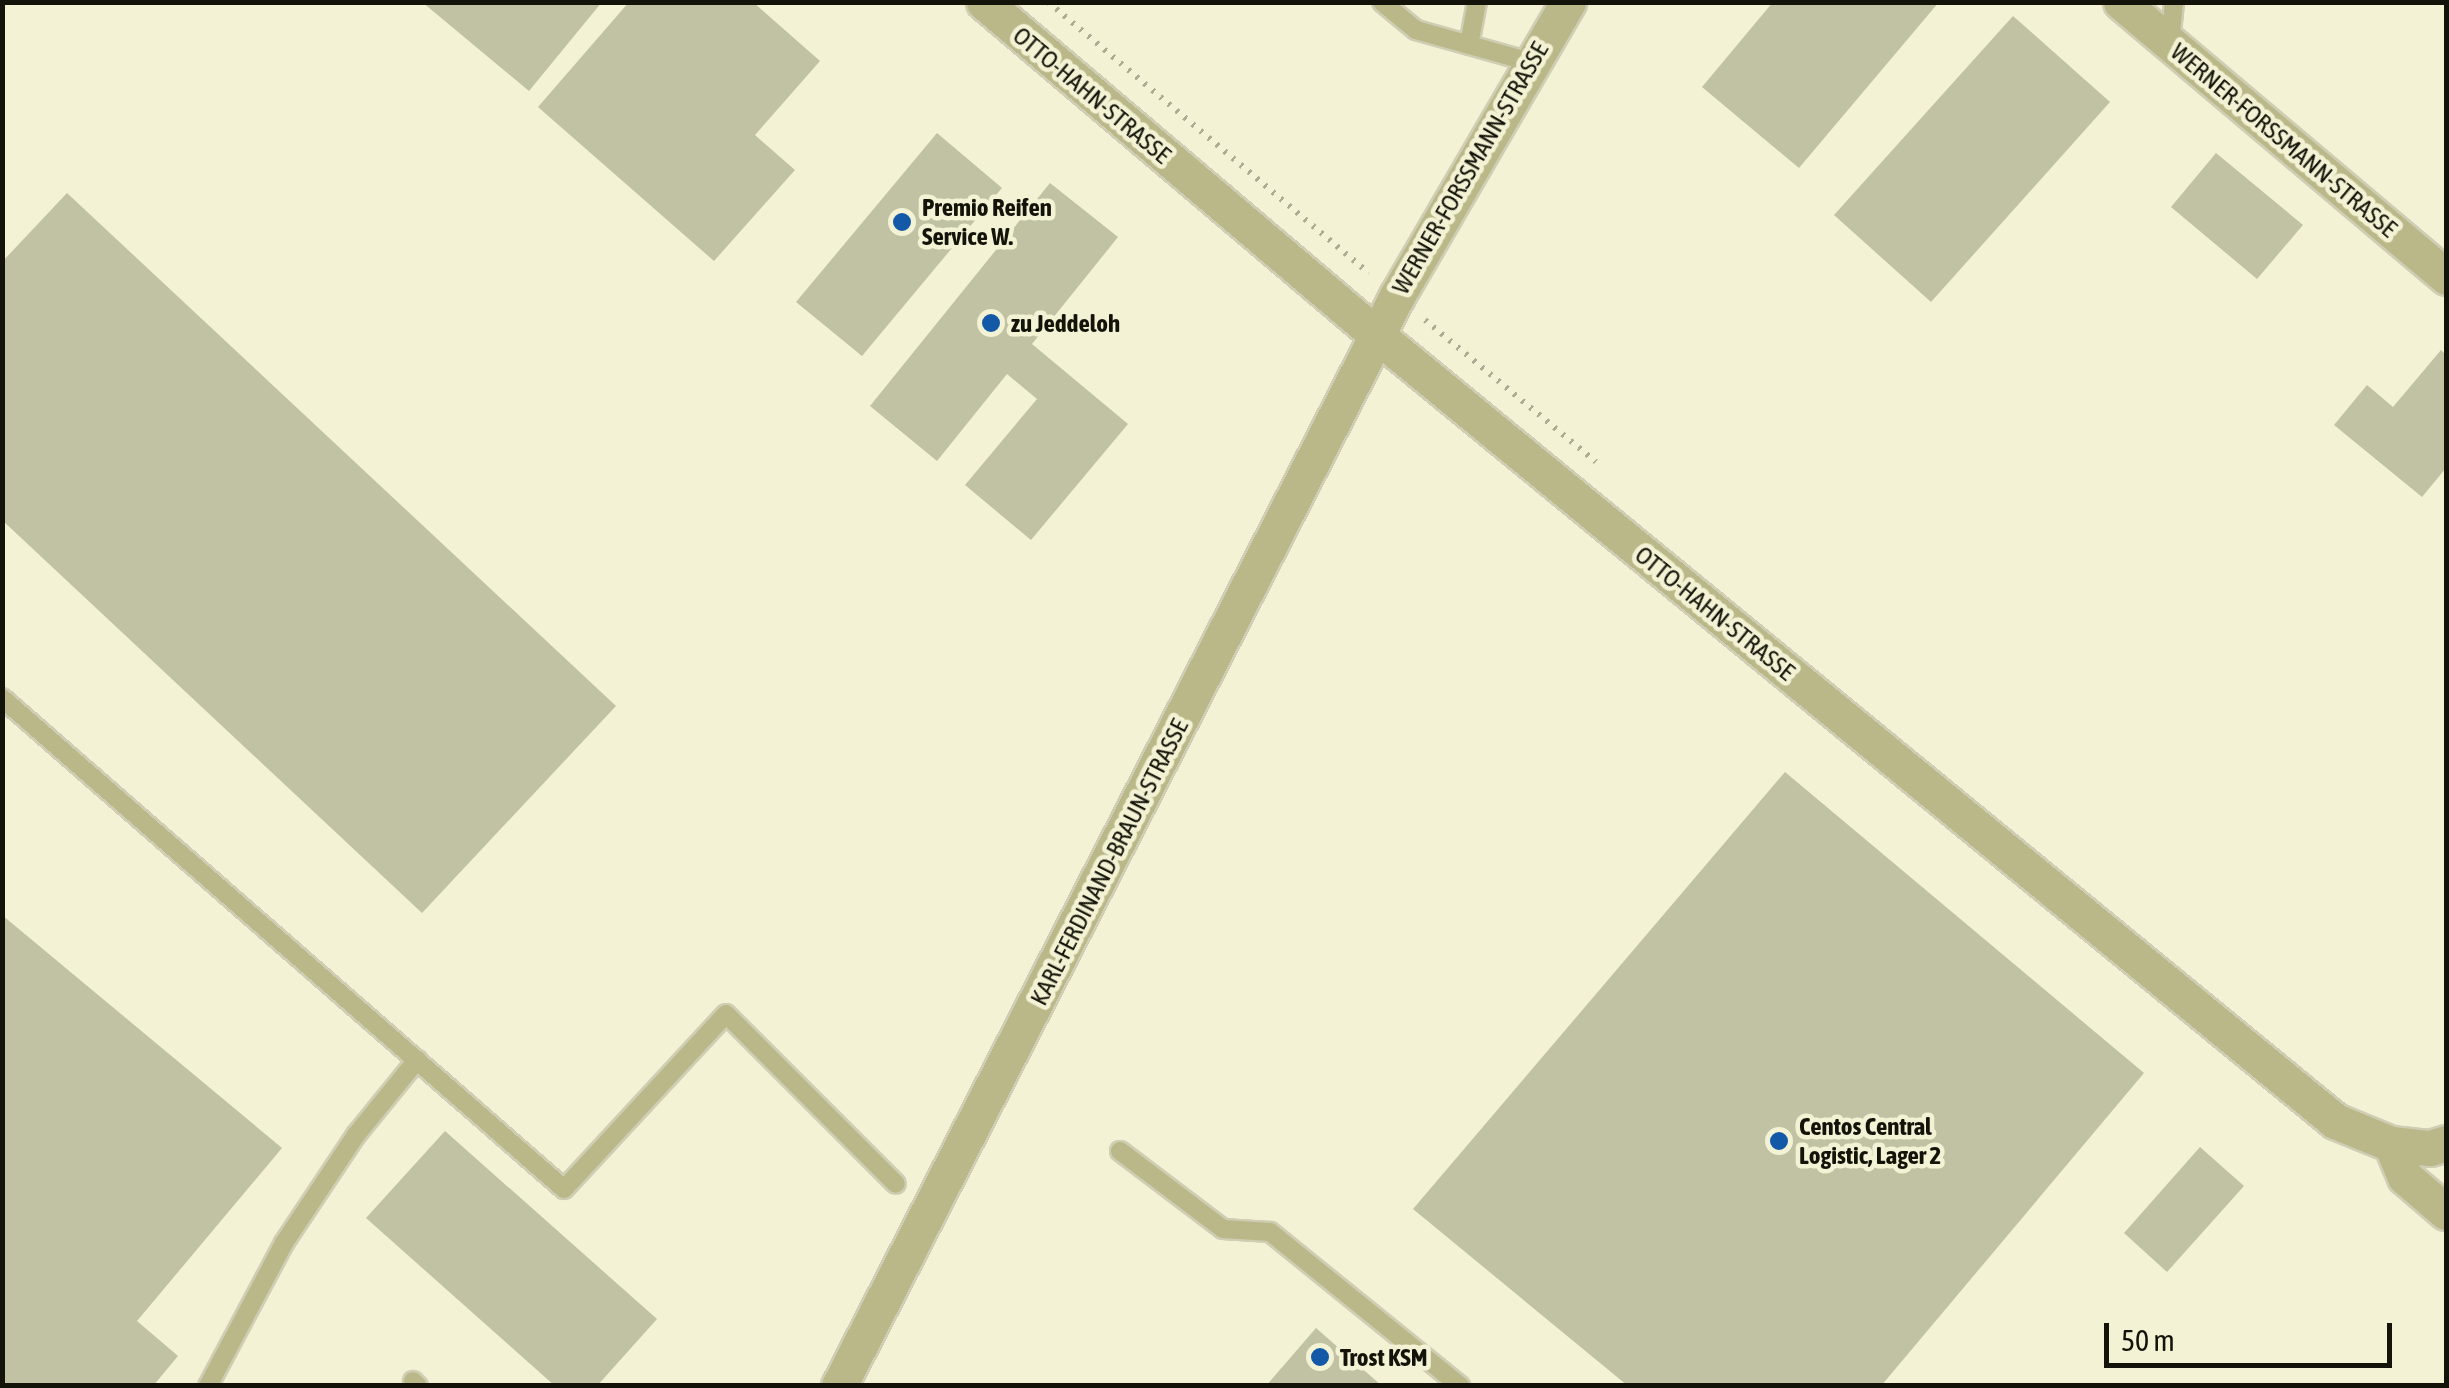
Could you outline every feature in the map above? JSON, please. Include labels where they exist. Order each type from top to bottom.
[{"type":"street","name":"OTTO-HAHN-STRASSE","points":[[984,2],[1379,337],[2335,1121],[2391,1144]]},
{"type":"street","name":"WERNER-FORSSMANN-STRASSE","points":[[1379,337],[1396,296],[1568,2]]},
{"type":"street","name":"WERNER-FORSSMANN-STRASSE","points":[[2121,2],[2446,277]]},
{"type":"street","name":"KARL-FERDINAND-BRAUN-STRASSE","points":[[839,1386],[1379,337]]},
{"type":"street","points":[[2446,1143],[2430,1148],[2391,1144],[2405,1178],[2446,1212]]},
{"type":"lane","points":[[1382,2],[1416,30],[1530,62]]},
{"type":"lane","points":[[1468,45],[1477,2]]},
{"type":"lane","points":[[2170,44],[2174,2]]},
{"type":"lane","points":[[2,698],[564,1189],[726,1014],[896,1184]]},
{"type":"lane","points":[[208,1386],[284,1243],[356,1135],[416,1060]]},
{"type":"lane","points":[[1120,1151],[1222,1229],[1270,1232],[1460,1386]]},
{"type":"building","points":[[422,2],[602,2],[529,91]]},
{"type":"building","points":[[629,2],[753,2],[820,61],[755,135],[795,170],[714,261],[538,107]]},
{"type":"building","points":[[1773,2],[1939,2],[1799,168],[1702,87]]},
{"type":"building","points":[[2013,16],[2110,102],[1931,302],[1834,215]]},
{"type":"building","points":[[937,133],[1002,188],[862,356],[796,302]]},
{"type":"building","points":[[2216,153],[2303,225],[2257,279],[2171,207]]},
{"type":"building","points":[[1050,183],[1118,237],[1032,344],[1128,424],[1031,540],[965,485],[1037,399],[1007,374],[937,461],[870,406]]},
{"type":"building","points":[[67,193],[616,706],[422,913],[2,520],[2,262]]},
{"type":"building","points":[[2441,350],[2446,355],[2446,468],[2422,497],[2334,425],[2367,385],[2393,407]]},
{"type":"building","name":"Centos Central Logistic, Lager 2","points":[[1785,772],[2144,1073],[1881,1386],[1628,1386],[1413,1209]]},
{"type":"building","points":[[2,915],[282,1148],[137,1321],[178,1356],[153,1386],[2,1386]]},
{"type":"building","points":[[445,1131],[657,1319],[597,1386],[555,1386],[366,1218]]},
{"type":"building","points":[[2200,1147],[2244,1186],[2167,1272],[2124,1233]]},
{"type":"building","name":"Trost KSM","points":[[1316,1328],[1382,1386],[1266,1386]]},
{"type":"place","name":"Premio Reifen Service W.","points":[[902,222]]},
{"type":"place","name":"zu Jeddeloh","points":[[991,323]]},
{"type":"place","name":"Centos Central Logistic, Lager 2","points":[[1779,1141]]},
{"type":"place","name":"Trost KSM","points":[[1320,1357]]}]
